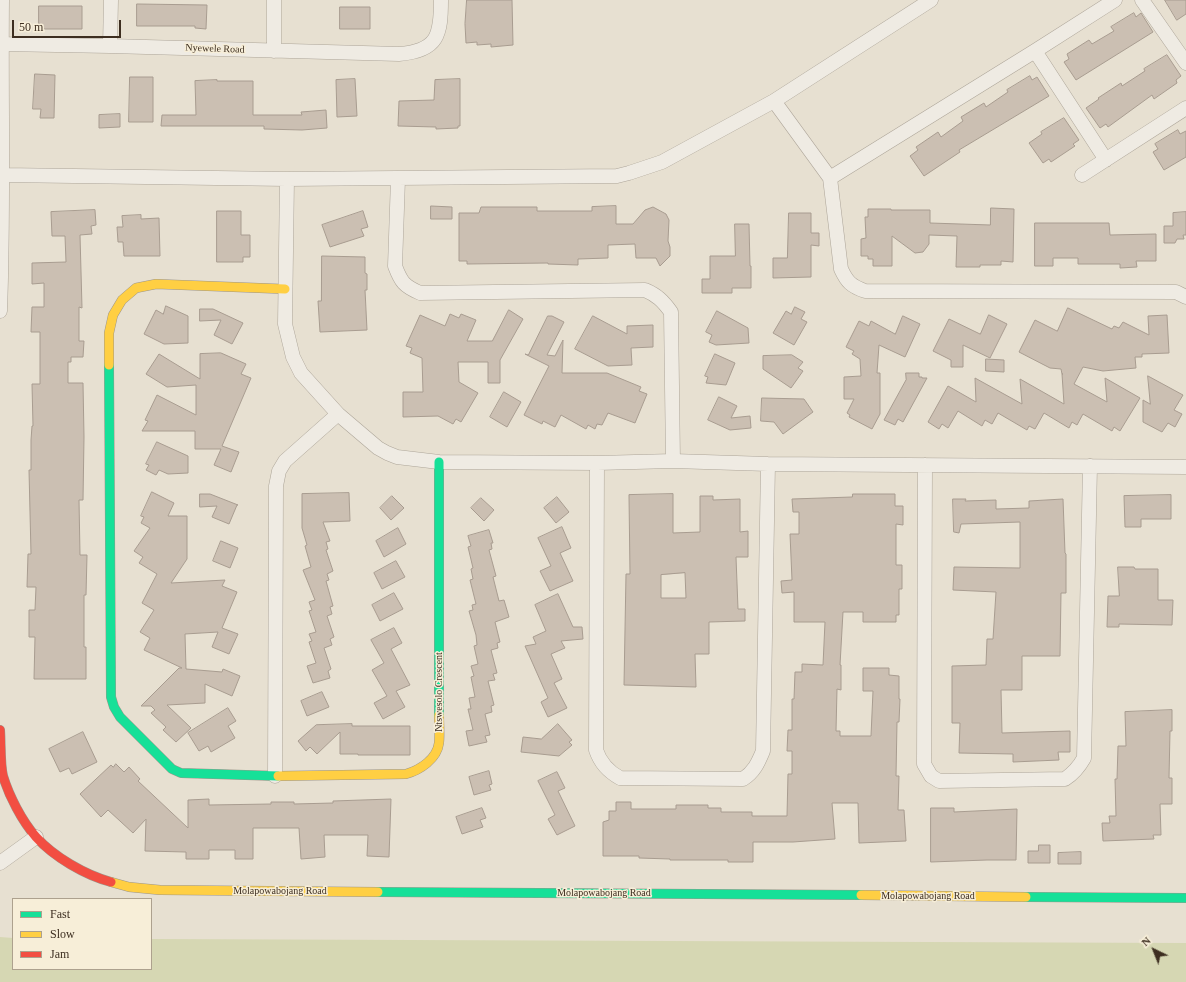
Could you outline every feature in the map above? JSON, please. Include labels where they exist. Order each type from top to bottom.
[{"type":"street","points":[[0,311],[3,175],[1,95],[2,0]]},
{"type":"street","points":[[110,46],[111,0]]},
{"type":"street","points":[[274,0],[274,51]]},
{"type":"street","name":"Nyewele Road","points":[[2,44],[399,54],[414,53],[427,48],[436,37],[441,23],[441,0]]},
{"type":"street","points":[[830,178],[1035,52],[1115,0]]},
{"type":"street","points":[[1142,0],[1186,63]]},
{"type":"street","points":[[3,175],[287,179],[617,176],[662,162],[774,101],[926,1]]},
{"type":"street","points":[[1035,52],[1106,160]]},
{"type":"street","points":[[774,101],[830,178],[841,269],[846,280],[854,287],[864,291],[1176,292],[1186,297]]},
{"type":"street","points":[[1082,175],[1186,108]]},
{"type":"street","points":[[398,178],[395,266],[400,278],[408,288],[420,292],[645,290],[663,300],[671,312],[673,461]]},
{"type":"street","points":[[287,179],[285,324],[293,357],[301,373],[338,414],[378,448],[397,457],[439,462],[597,463],[673,461],[768,464],[1186,467]]},
{"type":"street","name":"Ntswesolo Crescent","points":[[285,289],[156,284],[136,288],[122,300],[113,315],[109,333],[111,697],[114,707],[120,717],[172,769],[181,773],[276,776],[406,774],[418,771],[431,760],[439,745],[439,462]]},
{"type":"street","points":[[276,776],[276,486],[279,471],[285,461],[338,414]]},
{"type":"street","points":[[597,463],[596,750],[598,756],[612,773],[620,778],[720,779],[743,779],[751,774],[763,751],[768,464]]},
{"type":"street","points":[[925,465],[924,764],[931,776],[939,781],[1065,779],[1079,767],[1084,758],[1090,466]]},
{"type":"street","name":"Molapowabojang Road","points":[[0,730],[2,774],[10,795],[36,837],[64,861],[99,879],[129,887],[160,890],[1186,898]]},
{"type":"street","points":[[0,863],[36,837]]},
{"type":"green space","points":[[0,937],[12,938],[12,970],[152,970],[152,939],[1186,943],[1186,982],[0,982]]},
{"type":"building","points":[[467,0],[512,0],[513,45],[491,47],[491,44],[477,45],[477,42],[466,43],[465,24]]},
{"type":"building","points":[[1165,0],[1186,0],[1186,14],[1177,20]]},
{"type":"building","points":[[137,4],[207,5],[206,29],[195,28],[195,26],[137,26]]},
{"type":"building","points":[[39,6],[82,6],[82,29],[39,29]]},
{"type":"building","points":[[340,7],[370,7],[370,29],[340,29]]},
{"type":"building","points":[[1134,13],[1136,17],[1141,13],[1153,32],[1076,80],[1064,62],[1069,59],[1067,54],[1089,40],[1092,44],[1114,31],[1111,27]]},
{"type":"building","points":[[1167,55],[1181,76],[1176,80],[1177,83],[1154,99],[1152,95],[1108,127],[1106,124],[1100,128],[1086,108],[1099,99],[1098,98],[1121,83],[1122,86],[1145,71],[1144,69]]},
{"type":"building","points":[[35,74],[55,75],[54,118],[40,118],[41,109],[33,109]]},
{"type":"building","points":[[1030,76],[1032,80],[1037,77],[1049,96],[959,150],[960,152],[924,176],[910,156],[918,150],[916,147],[938,132],[941,137],[963,121],[961,117],[984,103],[986,107],[1008,92],[1007,90]]},
{"type":"building","points":[[130,77],[153,77],[153,122],[129,122]]},
{"type":"building","points":[[355,79],[357,116],[337,117],[336,80]]},
{"type":"building","points":[[460,79],[460,126],[458,126],[458,128],[436,129],[436,127],[398,126],[399,101],[434,100],[435,80]]},
{"type":"building","points":[[195,81],[253,81],[253,115],[302,115],[301,112],[326,110],[327,128],[302,130],[264,129],[264,126],[161,126],[162,115],[196,115]]},
{"type":"building","points":[[120,114],[120,127],[99,128],[99,115]]},
{"type":"building","points":[[1064,118],[1079,140],[1073,144],[1075,146],[1051,162],[1049,159],[1043,163],[1029,143],[1042,134],[1041,132]]},
{"type":"building","points":[[1178,130],[1180,134],[1186,131],[1186,157],[1164,170],[1153,152],[1158,149],[1155,144]]},
{"type":"building","points":[[431,206],[452,207],[452,219],[431,219]]},
{"type":"building","points":[[616,206],[616,224],[633,224],[645,210],[653,207],[666,214],[669,220],[668,241],[670,256],[660,266],[656,258],[636,258],[635,244],[608,245],[608,258],[578,259],[578,265],[548,263],[467,264],[467,261],[459,261],[459,213],[479,213],[481,207],[537,207],[537,211],[592,211],[592,207]]},
{"type":"building","points":[[991,208],[1014,209],[1013,262],[1001,261],[1001,265],[980,265],[980,267],[956,267],[957,236],[929,235],[929,244],[923,252],[915,253],[892,236],[892,266],[873,266],[873,259],[868,259],[868,256],[861,256],[861,239],[866,238],[865,217],[868,217],[868,209],[930,210],[930,223],[990,225]]},
{"type":"building","points":[[95,210],[96,225],[91,226],[92,234],[80,235],[82,308],[79,307],[79,341],[84,341],[83,357],[71,357],[71,362],[68,362],[68,383],[83,383],[83,500],[79,500],[80,555],[87,555],[86,595],[84,595],[84,647],[86,647],[86,679],[34,679],[35,637],[29,637],[29,610],[35,610],[36,587],[27,587],[28,554],[31,554],[29,470],[31,470],[31,440],[33,426],[32,384],[40,384],[40,332],[31,332],[32,307],[44,307],[44,283],[32,284],[32,263],[66,262],[65,236],[52,236],[51,212]]},
{"type":"building","points":[[217,211],[241,211],[241,235],[250,235],[250,257],[243,257],[243,262],[217,262]]},
{"type":"building","points":[[363,211],[368,227],[361,229],[364,236],[330,247],[322,225]]},
{"type":"building","points":[[1186,212],[1186,235],[1183,235],[1184,239],[1177,239],[1175,243],[1164,243],[1164,226],[1173,226],[1173,213]]},
{"type":"building","points":[[789,213],[811,213],[811,233],[819,233],[819,246],[811,245],[811,277],[773,278],[773,258],[787,258]]},
{"type":"building","points":[[141,215],[141,219],[159,218],[160,256],[124,256],[123,242],[118,242],[117,227],[123,227],[122,216]]},
{"type":"building","points":[[1035,223],[1109,223],[1110,235],[1156,234],[1156,261],[1136,261],[1137,267],[1120,268],[1120,264],[1078,264],[1078,258],[1053,258],[1053,266],[1035,266]]},
{"type":"building","points":[[735,224],[749,224],[751,288],[732,288],[732,293],[702,293],[702,279],[710,279],[710,256],[735,256]]},
{"type":"building","points":[[322,256],[365,257],[365,273],[367,274],[367,290],[365,290],[367,330],[320,332],[318,301],[321,301]]},
{"type":"building","points":[[166,306],[188,316],[188,343],[164,344],[144,334],[156,310],[163,314]]},
{"type":"building","points":[[795,307],[805,312],[801,319],[807,322],[794,345],[773,333],[786,311],[791,314]]},
{"type":"building","points":[[1068,308],[1112,329],[1114,326],[1119,328],[1123,322],[1149,335],[1148,316],[1167,315],[1169,353],[1142,354],[1142,357],[1135,357],[1136,368],[1103,371],[1083,367],[1074,384],[1107,402],[1105,378],[1140,398],[1120,431],[1114,427],[1112,431],[1083,414],[1077,425],[1072,422],[1069,428],[1044,413],[1035,429],[1029,426],[1027,430],[998,413],[992,424],[985,420],[982,426],[958,411],[948,428],[942,424],[939,429],[928,422],[948,386],[976,402],[975,378],[1022,404],[1020,379],[1064,404],[1061,369],[1050,368],[1019,352],[1035,320],[1057,331]]},
{"type":"building","points":[[200,309],[213,309],[243,323],[232,344],[214,335],[221,320],[200,321]]},
{"type":"building","points":[[509,310],[523,319],[500,360],[500,383],[488,383],[488,362],[458,362],[459,382],[478,393],[461,422],[456,419],[453,424],[438,416],[403,417],[403,392],[423,392],[422,358],[410,353],[412,348],[406,346],[420,315],[445,326],[450,314],[459,318],[461,314],[476,320],[467,341],[492,341]]},
{"type":"building","points":[[717,311],[748,328],[749,343],[716,345],[709,342],[712,335],[706,332]]},
{"type":"building","points":[[989,315],[1007,324],[990,358],[963,345],[963,367],[951,367],[951,360],[933,351],[949,319],[980,334]]},
{"type":"building","points":[[548,316],[552,316],[564,322],[547,355],[555,356],[563,340],[562,373],[607,373],[641,387],[639,391],[647,394],[635,423],[608,413],[602,425],[597,424],[595,429],[588,425],[586,429],[561,415],[555,427],[543,421],[542,424],[524,415],[549,366],[525,354],[528,355]]},
{"type":"building","points":[[593,316],[627,334],[627,326],[653,325],[653,347],[631,348],[632,365],[608,366],[575,349]]},
{"type":"building","points":[[903,316],[920,324],[905,357],[879,345],[877,373],[880,373],[880,414],[872,429],[849,417],[850,415],[847,413],[854,399],[844,399],[844,377],[861,376],[860,359],[852,354],[854,351],[846,347],[859,321],[869,326],[871,321],[895,334]]},
{"type":"building","points":[[221,353],[246,364],[241,374],[251,378],[222,446],[239,452],[231,472],[214,465],[221,449],[195,449],[195,431],[142,431],[148,421],[145,420],[157,395],[196,415],[196,385],[167,387],[146,374],[159,354],[200,379],[200,354]]},
{"type":"building","points":[[715,354],[735,363],[726,385],[706,383],[708,377],[705,376]]},
{"type":"building","points":[[792,355],[803,362],[798,368],[803,371],[791,388],[763,369],[763,356]]},
{"type":"building","points":[[986,359],[1004,360],[1004,372],[986,371]]},
{"type":"building","points":[[906,373],[919,373],[919,377],[927,378],[903,422],[898,419],[895,425],[884,420],[906,380]]},
{"type":"building","points":[[1148,376],[1183,395],[1174,410],[1182,414],[1175,427],[1168,423],[1162,432],[1143,422],[1143,400],[1150,404]]},
{"type":"building","points":[[504,392],[521,402],[507,427],[490,417]]},
{"type":"building","points":[[719,397],[737,406],[731,418],[750,416],[751,428],[730,430],[708,420]]},
{"type":"building","points":[[762,398],[804,399],[813,412],[783,434],[774,422],[761,421]]},
{"type":"building","points":[[157,442],[188,456],[188,473],[168,474],[159,470],[156,475],[146,470],[149,465],[146,464]]},
{"type":"building","points":[[152,492],[174,503],[168,516],[187,516],[187,559],[171,583],[225,580],[222,586],[237,592],[222,628],[238,634],[229,654],[212,647],[218,632],[185,634],[186,669],[222,672],[223,669],[240,676],[232,696],[205,684],[205,703],[167,705],[191,728],[176,742],[163,730],[166,727],[151,713],[155,710],[151,706],[141,706],[179,668],[182,668],[144,650],[150,638],[140,632],[154,610],[142,603],[157,574],[139,563],[143,557],[134,551],[150,528],[141,523],[144,517],[141,516]]},
{"type":"building","points":[[349,493],[350,521],[323,522],[330,541],[326,542],[328,549],[326,550],[333,571],[327,574],[329,580],[326,581],[333,606],[330,607],[332,614],[327,616],[334,637],[330,639],[332,645],[324,648],[331,669],[328,671],[330,678],[313,683],[307,666],[316,663],[309,642],[312,641],[309,634],[316,632],[309,611],[312,610],[309,602],[315,600],[303,570],[311,567],[302,528],[302,494]]},
{"type":"building","points":[[200,494],[210,494],[238,505],[229,524],[212,517],[217,506],[200,507]]},
{"type":"building","points":[[673,494],[673,533],[700,532],[700,496],[713,496],[713,500],[740,499],[740,532],[748,531],[748,557],[736,557],[738,609],[745,609],[745,621],[709,622],[709,654],[695,654],[696,687],[624,685],[626,574],[630,574],[629,495]],"holes":[[[685,573],[686,598],[661,598],[661,575]]]},
{"type":"building","points":[[853,494],[895,494],[895,506],[903,506],[903,525],[896,524],[896,565],[902,565],[902,589],[899,589],[899,615],[896,615],[896,622],[863,622],[863,612],[843,612],[840,665],[841,690],[837,689],[836,731],[840,731],[840,736],[871,736],[873,691],[863,691],[863,668],[889,668],[889,675],[899,676],[900,699],[899,722],[897,722],[896,776],[899,776],[898,810],[904,810],[906,841],[859,843],[858,803],[832,803],[835,839],[793,842],[753,842],[753,862],[728,862],[728,860],[670,860],[639,858],[639,856],[603,856],[603,822],[609,820],[609,811],[616,811],[616,802],[631,802],[631,809],[676,809],[676,805],[708,805],[708,808],[721,808],[721,812],[752,812],[752,816],[787,816],[788,774],[792,774],[792,751],[787,751],[788,730],[792,730],[792,699],[794,699],[795,672],[802,672],[802,664],[823,665],[825,622],[794,622],[794,592],[782,593],[781,581],[792,580],[790,534],[799,534],[799,512],[793,512],[792,499],[852,497]]},
{"type":"building","points":[[1171,495],[1171,519],[1141,519],[1141,527],[1125,527],[1124,496]]},
{"type":"building","points":[[392,496],[404,508],[391,520],[380,508]]},
{"type":"building","points":[[557,497],[569,512],[556,523],[544,508]]},
{"type":"building","points":[[481,498],[494,510],[484,521],[471,508]]},
{"type":"building","points":[[953,499],[966,499],[965,501],[996,500],[996,509],[1029,508],[1029,501],[1063,499],[1066,554],[1066,593],[1061,593],[1060,656],[1022,656],[1022,690],[1001,690],[1002,733],[1070,731],[1070,752],[1058,752],[1059,760],[1013,762],[1013,754],[959,753],[960,723],[952,723],[952,666],[986,665],[987,639],[993,639],[996,592],[953,590],[954,567],[1020,568],[1020,522],[961,524],[959,533],[954,532]]},
{"type":"building","points":[[562,527],[571,548],[560,553],[573,581],[550,591],[540,571],[551,566],[538,538]]},
{"type":"building","points":[[398,528],[406,544],[384,557],[376,541]]},
{"type":"building","points":[[489,530],[493,543],[491,543],[492,549],[489,550],[496,576],[493,577],[499,601],[504,600],[509,617],[495,622],[500,642],[497,643],[498,648],[491,650],[497,673],[493,674],[495,680],[488,681],[494,705],[491,706],[492,712],[485,714],[490,735],[485,736],[487,742],[469,746],[466,731],[473,730],[468,709],[471,709],[469,698],[475,697],[471,677],[474,676],[471,666],[478,664],[474,646],[477,645],[476,635],[469,611],[473,610],[472,605],[476,604],[470,580],[473,579],[471,569],[473,568],[468,547],[471,546],[468,536]]},
{"type":"building","points":[[221,541],[238,548],[230,568],[213,561]]},
{"type":"building","points":[[396,561],[405,577],[382,589],[374,573]]},
{"type":"building","points":[[1118,567],[1158,569],[1158,600],[1173,600],[1172,625],[1119,624],[1119,627],[1107,627],[1108,596],[1119,596]]},
{"type":"building","points":[[394,593],[403,609],[380,621],[372,605]]},
{"type":"building","points":[[558,594],[573,627],[582,627],[583,639],[561,641],[565,648],[551,654],[562,679],[554,683],[567,708],[548,717],[541,702],[548,698],[525,646],[536,644],[533,637],[546,631],[535,605]]},
{"type":"building","points":[[394,628],[402,643],[391,649],[410,685],[396,691],[405,707],[383,719],[374,703],[387,696],[372,670],[384,663],[371,640]]},
{"type":"building","points":[[322,692],[329,707],[307,716],[301,701]]},
{"type":"building","points":[[228,708],[236,721],[228,726],[235,738],[211,752],[208,746],[199,751],[188,733]]},
{"type":"building","points":[[1172,710],[1169,778],[1172,778],[1172,804],[1160,804],[1161,835],[1153,835],[1154,839],[1103,841],[1102,823],[1110,823],[1109,816],[1116,816],[1115,779],[1117,779],[1118,746],[1126,746],[1125,712]]},
{"type":"building","points":[[352,724],[352,726],[410,726],[410,755],[340,754],[340,732],[317,754],[310,747],[306,751],[298,741],[316,725]]},
{"type":"building","points":[[558,724],[572,740],[569,742],[572,745],[559,756],[521,752],[523,737],[541,739]]},
{"type":"building","points":[[83,732],[97,762],[72,774],[69,768],[60,772],[49,749]]},
{"type":"building","points":[[116,764],[124,772],[129,767],[140,779],[138,781],[188,828],[188,800],[209,799],[209,805],[271,804],[271,802],[294,802],[294,804],[333,803],[333,801],[391,799],[389,857],[367,856],[368,835],[324,835],[325,857],[301,859],[299,828],[253,828],[253,859],[235,859],[235,850],[209,850],[209,859],[186,859],[186,852],[145,851],[146,819],[133,833],[108,810],[101,817],[80,794],[111,765],[113,767]]},
{"type":"building","points":[[489,771],[492,784],[489,785],[491,790],[474,795],[469,777]]},
{"type":"building","points":[[557,772],[565,788],[558,791],[575,826],[557,835],[548,819],[555,815],[538,781]]},
{"type":"building","points":[[482,808],[486,818],[480,820],[483,827],[462,834],[456,817]]},
{"type":"building","points":[[931,808],[954,808],[954,812],[1017,809],[1016,860],[931,862]]},
{"type":"building","points":[[1039,845],[1050,845],[1050,863],[1028,863],[1028,851],[1038,851]]},
{"type":"building","points":[[1081,852],[1081,864],[1058,864],[1058,853]]},
{"type":"traffic: fast","points":[[109,365],[111,697],[114,707],[120,717],[172,769],[181,773],[278,776]]},
{"type":"traffic: fast","points":[[439,462],[439,715]]},
{"type":"traffic: fast","points":[[378,892],[861,895]]},
{"type":"traffic: fast","points":[[1026,897],[1186,898]]},
{"type":"traffic: slow","points":[[109,365],[109,333],[113,315],[122,300],[136,288],[156,284],[285,289]]},
{"type":"traffic: slow","points":[[278,776],[406,774],[417,770],[427,763],[438,749],[439,715]]},
{"type":"traffic: slow","points":[[111,882],[129,887],[160,890],[378,892]]},
{"type":"traffic: slow","points":[[861,895],[1026,897]]},
{"type":"traffic: jam","points":[[0,730],[3,776],[16,808],[31,831],[43,844],[70,864],[91,875],[111,882]]}]
